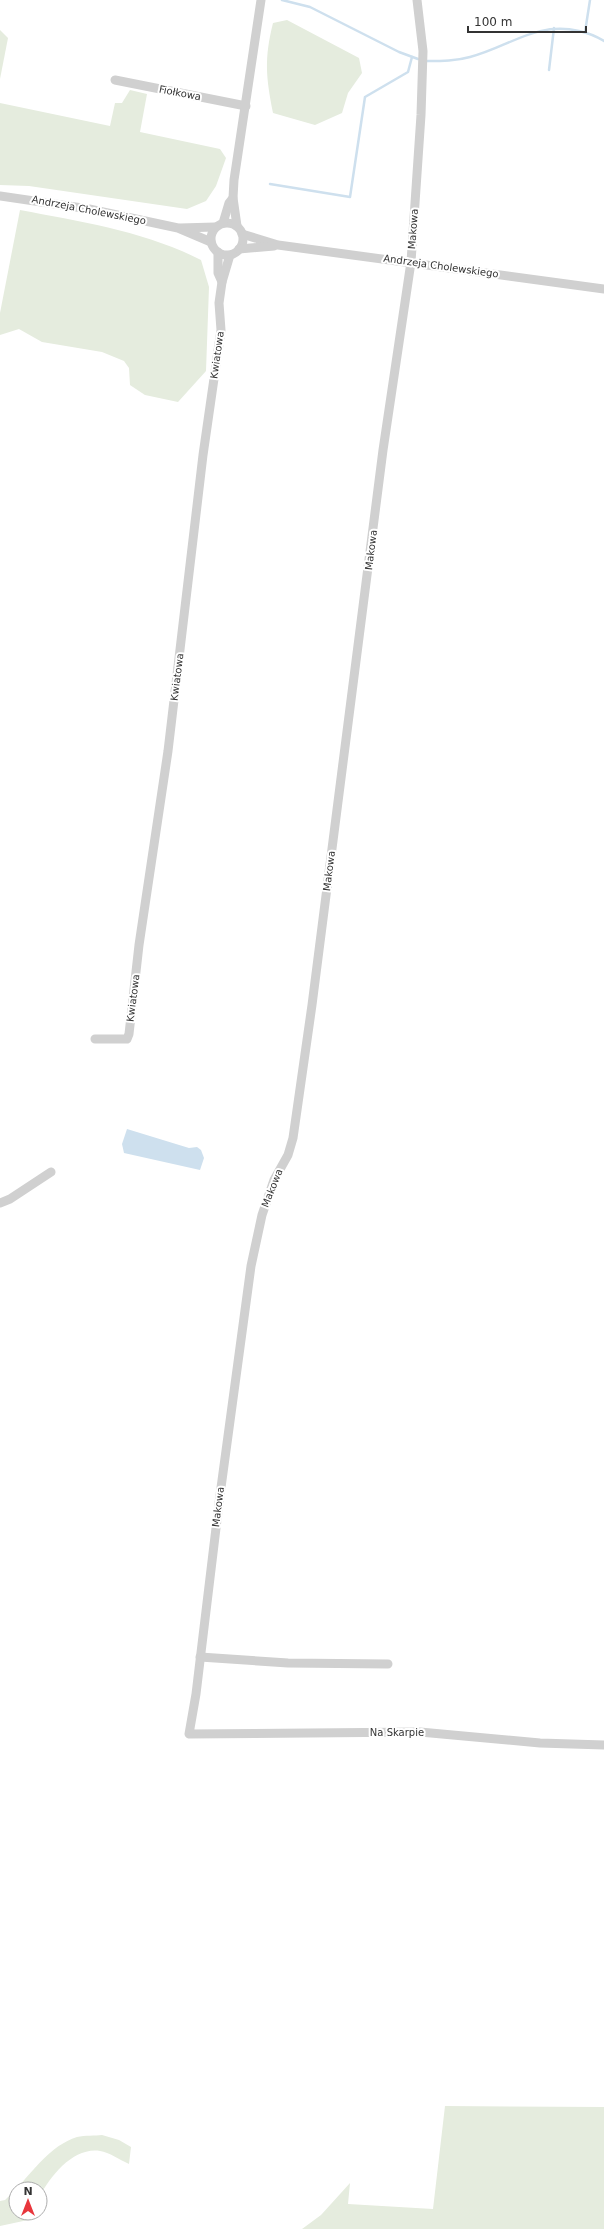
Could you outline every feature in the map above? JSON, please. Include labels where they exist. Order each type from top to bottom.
[{"type":"street","points":[[233,198],[229,203],[219,225],[211,235],[211,242],[218,252],[230,255],[239,249],[243,240],[233,198],[261,0]]},
{"type":"street","name":"Makowa","points":[[189,1734],[251,1266],[262,1215],[274,1180],[288,1155],[294,1130],[315,984],[383,450],[411,262],[421,115],[423,51],[417,0]]},
{"type":"street","name":"Fiołkowa","points":[[115,80],[246,106]]},
{"type":"street","name":"Andrzeja Cholewskiego","points":[[0,196],[89,209],[178,228],[211,242]]},
{"type":"street","points":[[219,225],[229,223],[240,230]]},
{"type":"street","name":"Andrzeja Cholewskiego","points":[[178,228],[219,225]]},
{"type":"street","name":"Andrzeja Cholewskiego","points":[[240,230],[278,245]]},
{"type":"street","name":"Andrzeja Cholewskiego","points":[[239,249],[278,245],[604,289]]},
{"type":"street","name":"Kwiatowa","points":[[218,252],[218,273],[222,282]]},
{"type":"street","name":"Kwiatowa","points":[[95,1039],[127,1039],[129,1034],[139,945],[168,751],[203,455],[221,330],[219,303],[222,282],[230,255]]},
{"type":"street","points":[[0,1203],[10,1199],[51,1172]]},
{"type":"street","points":[[200,1657],[288,1663],[388,1664]]},
{"type":"street","name":"Na Skarpie","points":[[189,1734],[420,1732],[540,1743],[604,1745]]},
{"type":"shaded area","points":[[287,20],[359,58],[362,73],[348,93],[342,113],[315,125],[273,113],[267,68],[268,47],[273,23]]},
{"type":"shaded area","points":[[0,30],[8,38],[0,79]]},
{"type":"shaded area","points":[[130,90],[147,94],[140,132],[220,149],[226,158],[216,186],[206,201],[187,209],[29,186],[0,185],[0,103],[110,126],[115,103],[122,103]]},
{"type":"shaded area","points":[[20,210],[89,223],[135,235],[179,250],[201,260],[209,287],[206,371],[178,402],[145,395],[130,385],[129,368],[124,361],[102,352],[42,342],[19,329],[0,335],[0,313]]},
{"type":"shaded area","points":[[445,2106],[604,2107],[604,2229],[302,2229],[321,2215],[350,2183],[348,2204],[433,2209]]},
{"type":"shaded area","points":[[102,2135],[119,2140],[131,2147],[129,2164],[107,2153],[90,2151],[81,2153],[64,2164],[48,2183],[48,2181],[23,2181],[51,2152],[67,2141],[83,2136]]},
{"type":"shaded area","points":[[8,2197],[8,2221],[23,2221],[0,2226],[0,2201],[5,2200]]},
{"type":"water","points":[[127,1129],[189,1148],[197,1147],[201,1150],[204,1158],[200,1170],[124,1153],[122,1144]]},
{"type":"waterway","points":[[282,0],[310,7],[399,52],[418,59]]},
{"type":"waterway","points":[[585,32],[590,0]]},
{"type":"waterway","points":[[549,70],[554,28]]},
{"type":"waterway","points":[[427,61],[444,61],[470,57],[484,53],[523,36],[549,29],[579,31],[604,41]]},
{"type":"waterway","points":[[270,184],[350,197],[365,97],[408,72],[412,57]]}]
